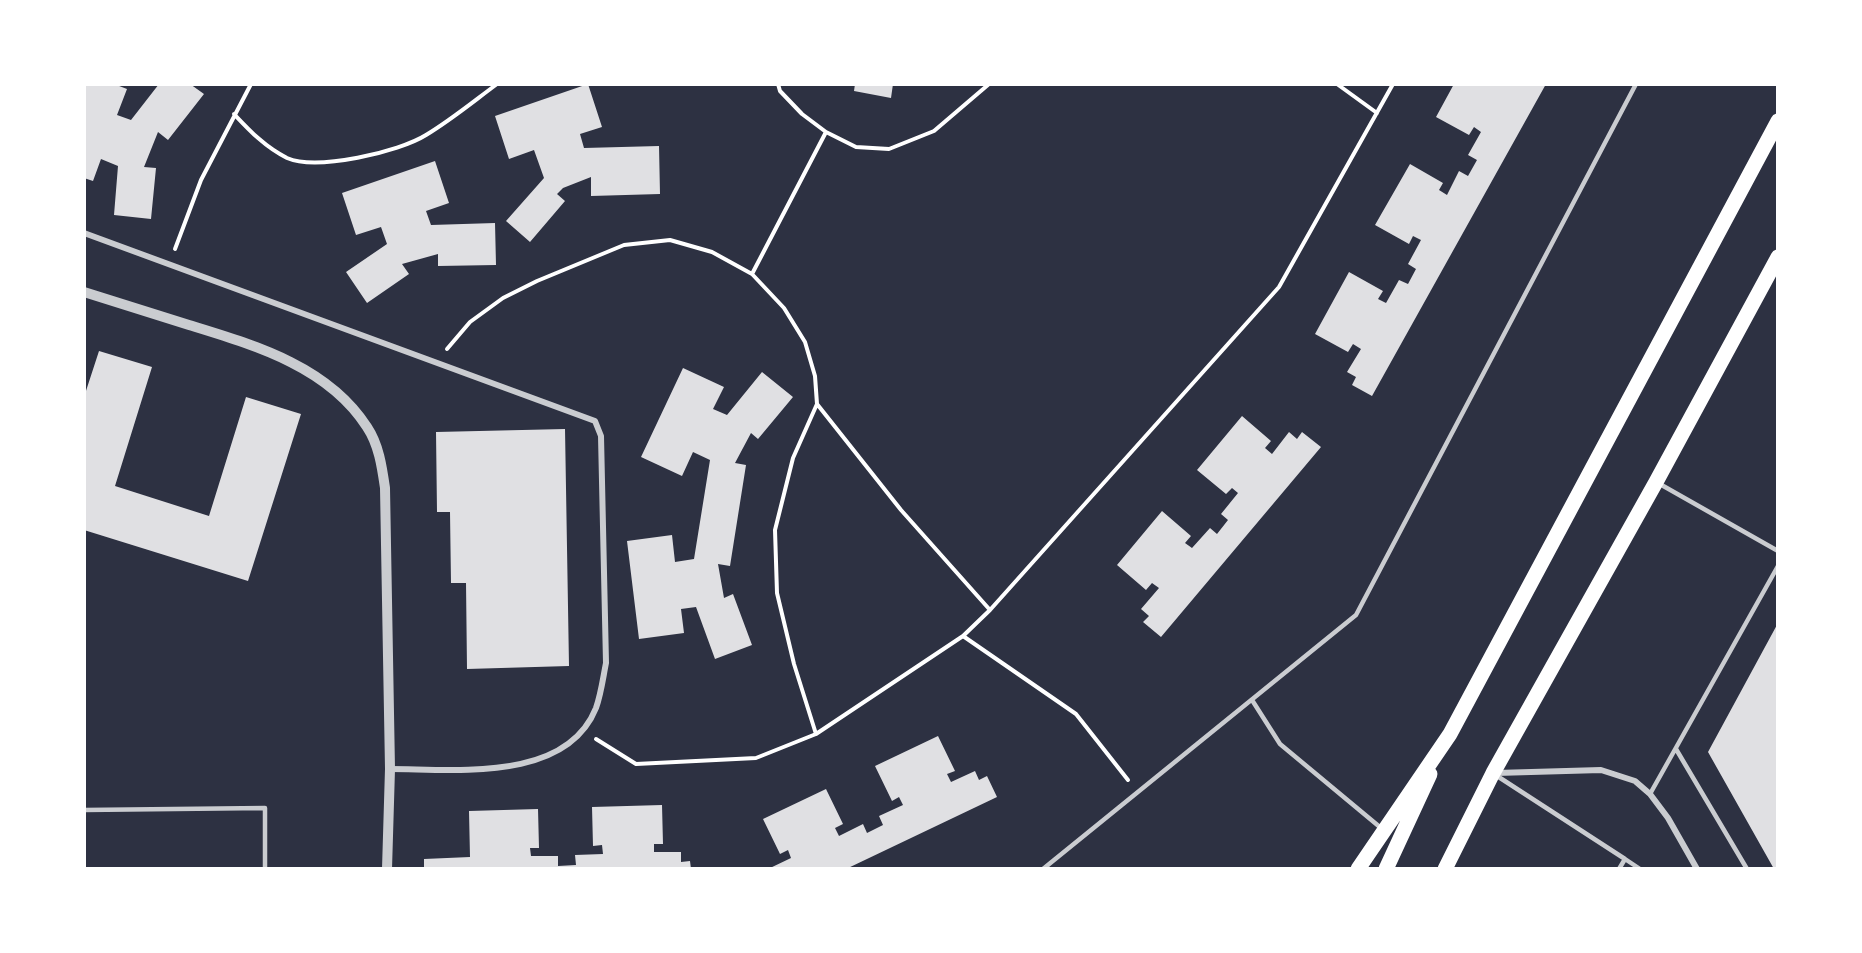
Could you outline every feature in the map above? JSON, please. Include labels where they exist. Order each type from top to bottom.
[{"type":"main road","points":[[1386,869],[1449,734],[1778,121]]},
{"type":"main road","points":[[1445,869],[1493,773],[1777,261]]},
{"type":"main road","points":[[1358,869],[1449,734]]},
{"type":"street","points":[[84,233],[595,421],[601,436],[606,663],[602,688],[595,710],[582,730],[562,749],[534,762],[464,769],[390,768]]},
{"type":"street","points":[[84,292],[256,346],[287,360],[313,374],[336,392],[353,408],[368,429],[379,456],[385,488],[390,768],[387,869]]},
{"type":"street","points":[[1493,773],[1601,770],[1635,781],[1650,794],[1668,818],[1697,869]]},
{"type":"lane","points":[[1043,869],[1356,615],[1636,84]]},
{"type":"lane","points":[[1656,482],[1778,551]]},
{"type":"lane","points":[[1650,794],[1778,566]]},
{"type":"lane","points":[[1252,700],[1280,744],[1384,830]]},
{"type":"lane","points":[[1676,749],[1747,869]]},
{"type":"lane","points":[[1493,773],[1640,869]]},
{"type":"lane","points":[[84,810],[265,808],[265,869]]},
{"type":"lane","points":[[1619,869],[1625,859]]},
{"type":"path","points":[[170,264],[201,180],[251,84]]},
{"type":"path","points":[[234,114],[259,141],[289,159],[331,163],[376,154],[424,136],[497,84]]},
{"type":"path","points":[[778,84],[780,90],[802,114],[826,132],[856,147],[889,149],[933,131],[989,84]]},
{"type":"path","points":[[1337,84],[1377,113]]},
{"type":"path","points":[[582,730],[636,764],[756,758],[816,734],[963,636],[990,610],[1279,287],[1393,84]]},
{"type":"path","points":[[753,274],[826,132]]},
{"type":"path","points":[[437,361],[470,322],[503,298],[537,281],[624,245],[670,240],[712,252],[753,274],[784,308],[805,342],[815,375],[817,404],[793,458],[775,530],[777,593],[794,664],[816,734]]},
{"type":"path","points":[[817,404],[901,510],[990,610]]},
{"type":"path","points":[[963,636],[1076,714],[1138,793]]},
{"type":"building","points":[[84,84],[114,84],[127,89],[117,115],[131,120],[159,84],[190,84],[204,94],[168,140],[158,132],[144,167],[156,168],[151,219],[114,215],[118,166],[101,159],[93,181],[84,178]]},
{"type":"building","points":[[588,84],[602,127],[580,134],[584,148],[659,146],[660,194],[591,196],[591,177],[563,188],[557,194],[565,201],[530,242],[506,221],[544,178],[534,150],[509,159],[495,116]]},
{"type":"building","points":[[855,84],[893,84],[891,98],[854,91]]},
{"type":"building","points":[[1454,84],[1503,84],[1507,86],[1508,84],[1546,84],[1372,396],[1352,385],[1356,377],[1347,372],[1361,349],[1353,344],[1348,352],[1315,334],[1349,272],[1383,291],[1378,299],[1386,303],[1399,280],[1408,284],[1416,269],[1408,264],[1421,240],[1413,236],[1409,244],[1375,225],[1410,164],[1443,183],[1439,190],[1447,195],[1459,171],[1468,176],[1477,160],[1468,155],[1481,132],[1474,127],[1469,135],[1436,117]]},
{"type":"building","points":[[435,161],[449,203],[426,211],[431,225],[495,223],[496,265],[438,266],[438,254],[402,264],[409,274],[367,303],[346,272],[387,244],[381,227],[356,235],[342,193]]},
{"type":"building","points":[[99,351],[152,367],[115,486],[209,516],[246,397],[301,414],[248,581],[84,530],[84,397]]},
{"type":"building","points":[[683,368],[724,387],[713,409],[727,415],[762,372],[793,397],[758,439],[751,433],[735,463],[746,465],[730,566],[718,564],[724,598],[733,594],[752,645],[715,659],[696,607],[681,609],[684,633],[639,639],[627,541],[672,535],[675,562],[694,559],[710,460],[693,452],[682,476],[641,457]]},
{"type":"building","points":[[1242,416],[1271,441],[1265,448],[1272,454],[1289,432],[1297,439],[1302,432],[1321,447],[1161,637],[1143,622],[1149,616],[1141,609],[1159,588],[1152,583],[1146,590],[1117,565],[1162,511],[1191,536],[1185,543],[1192,548],[1210,528],[1217,534],[1228,520],[1221,514],[1238,493],[1232,488],[1226,494],[1197,470]]},
{"type":"building","points":[[565,429],[569,666],[467,669],[466,583],[451,583],[450,512],[437,512],[436,432]]},
{"type":"building","points":[[1778,623],[1778,869],[1774,869],[1708,752]]},
{"type":"building","points":[[938,736],[955,771],[947,774],[951,782],[975,771],[979,780],[987,776],[997,797],[846,869],[768,869],[791,858],[788,850],[780,854],[763,819],[826,789],[843,824],[835,828],[839,836],[863,824],[867,833],[883,825],[879,816],[903,805],[899,797],[892,801],[875,766]]},
{"type":"building","points":[[662,805],[663,844],[654,844],[654,852],[681,852],[681,862],[690,861],[691,869],[424,869],[424,859],[470,857],[469,811],[538,809],[539,848],[530,848],[531,856],[558,856],[558,866],[576,865],[575,855],[603,854],[602,845],[593,846],[592,807]]}]
